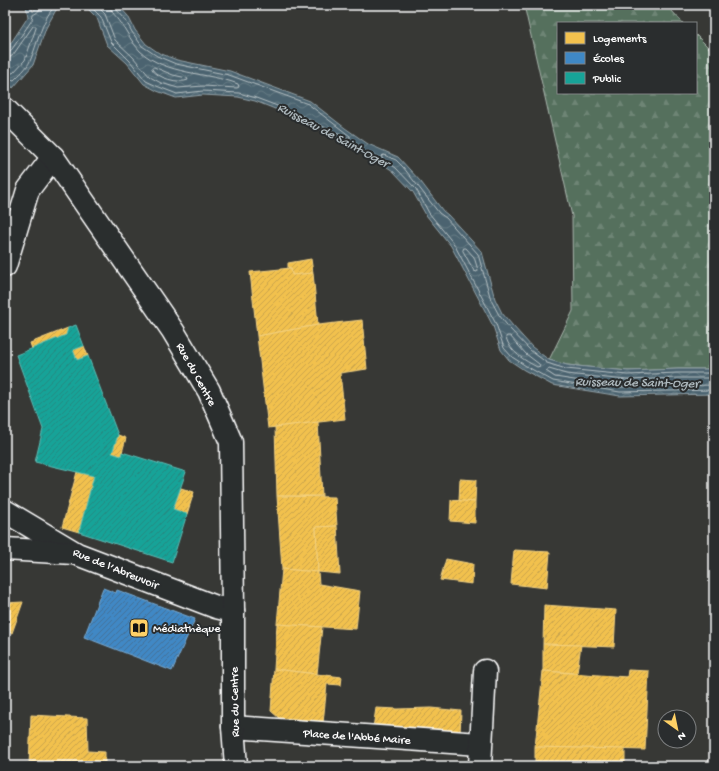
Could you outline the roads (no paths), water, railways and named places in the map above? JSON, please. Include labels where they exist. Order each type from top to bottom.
[{"type":"street","name":"Rue du Centre","points":[[5,109],[53,157],[173,330],[210,391],[231,442],[233,728],[236,766]]},
{"type":"street","points":[[5,266],[28,190],[53,157]]},
{"type":"street","name":"Rue de l’Abreuvoir","points":[[5,511],[77,554],[216,607],[233,611]]},
{"type":"street","points":[[5,549],[77,554]]},
{"type":"street","points":[[480,766],[480,744],[486,671]]},
{"type":"street","name":"Place de l'Abbé Maire","points":[[233,728],[480,744]]},
{"type":"water","points":[[26,5],[31,5],[33,12],[38,5],[65,5],[56,10],[46,28],[33,65],[13,88],[5,80],[5,52],[28,17]]},
{"type":"water","name":"Ruisseau de Saint-Oger","points":[[80,5],[118,5],[128,16],[135,30],[146,44],[159,53],[177,60],[230,71],[310,101],[368,144],[398,157],[421,182],[443,211],[482,252],[495,299],[502,313],[532,347],[549,360],[567,365],[628,371],[714,369],[714,394],[620,396],[552,385],[524,370],[509,360],[501,350],[493,326],[451,246],[426,215],[413,192],[393,171],[368,154],[295,117],[255,101],[238,97],[203,95],[176,98],[157,91],[144,84],[127,63],[107,45],[97,18],[87,8]]},
{"type":"place","name":"Médiathèque","points":[[139,628]]}]
